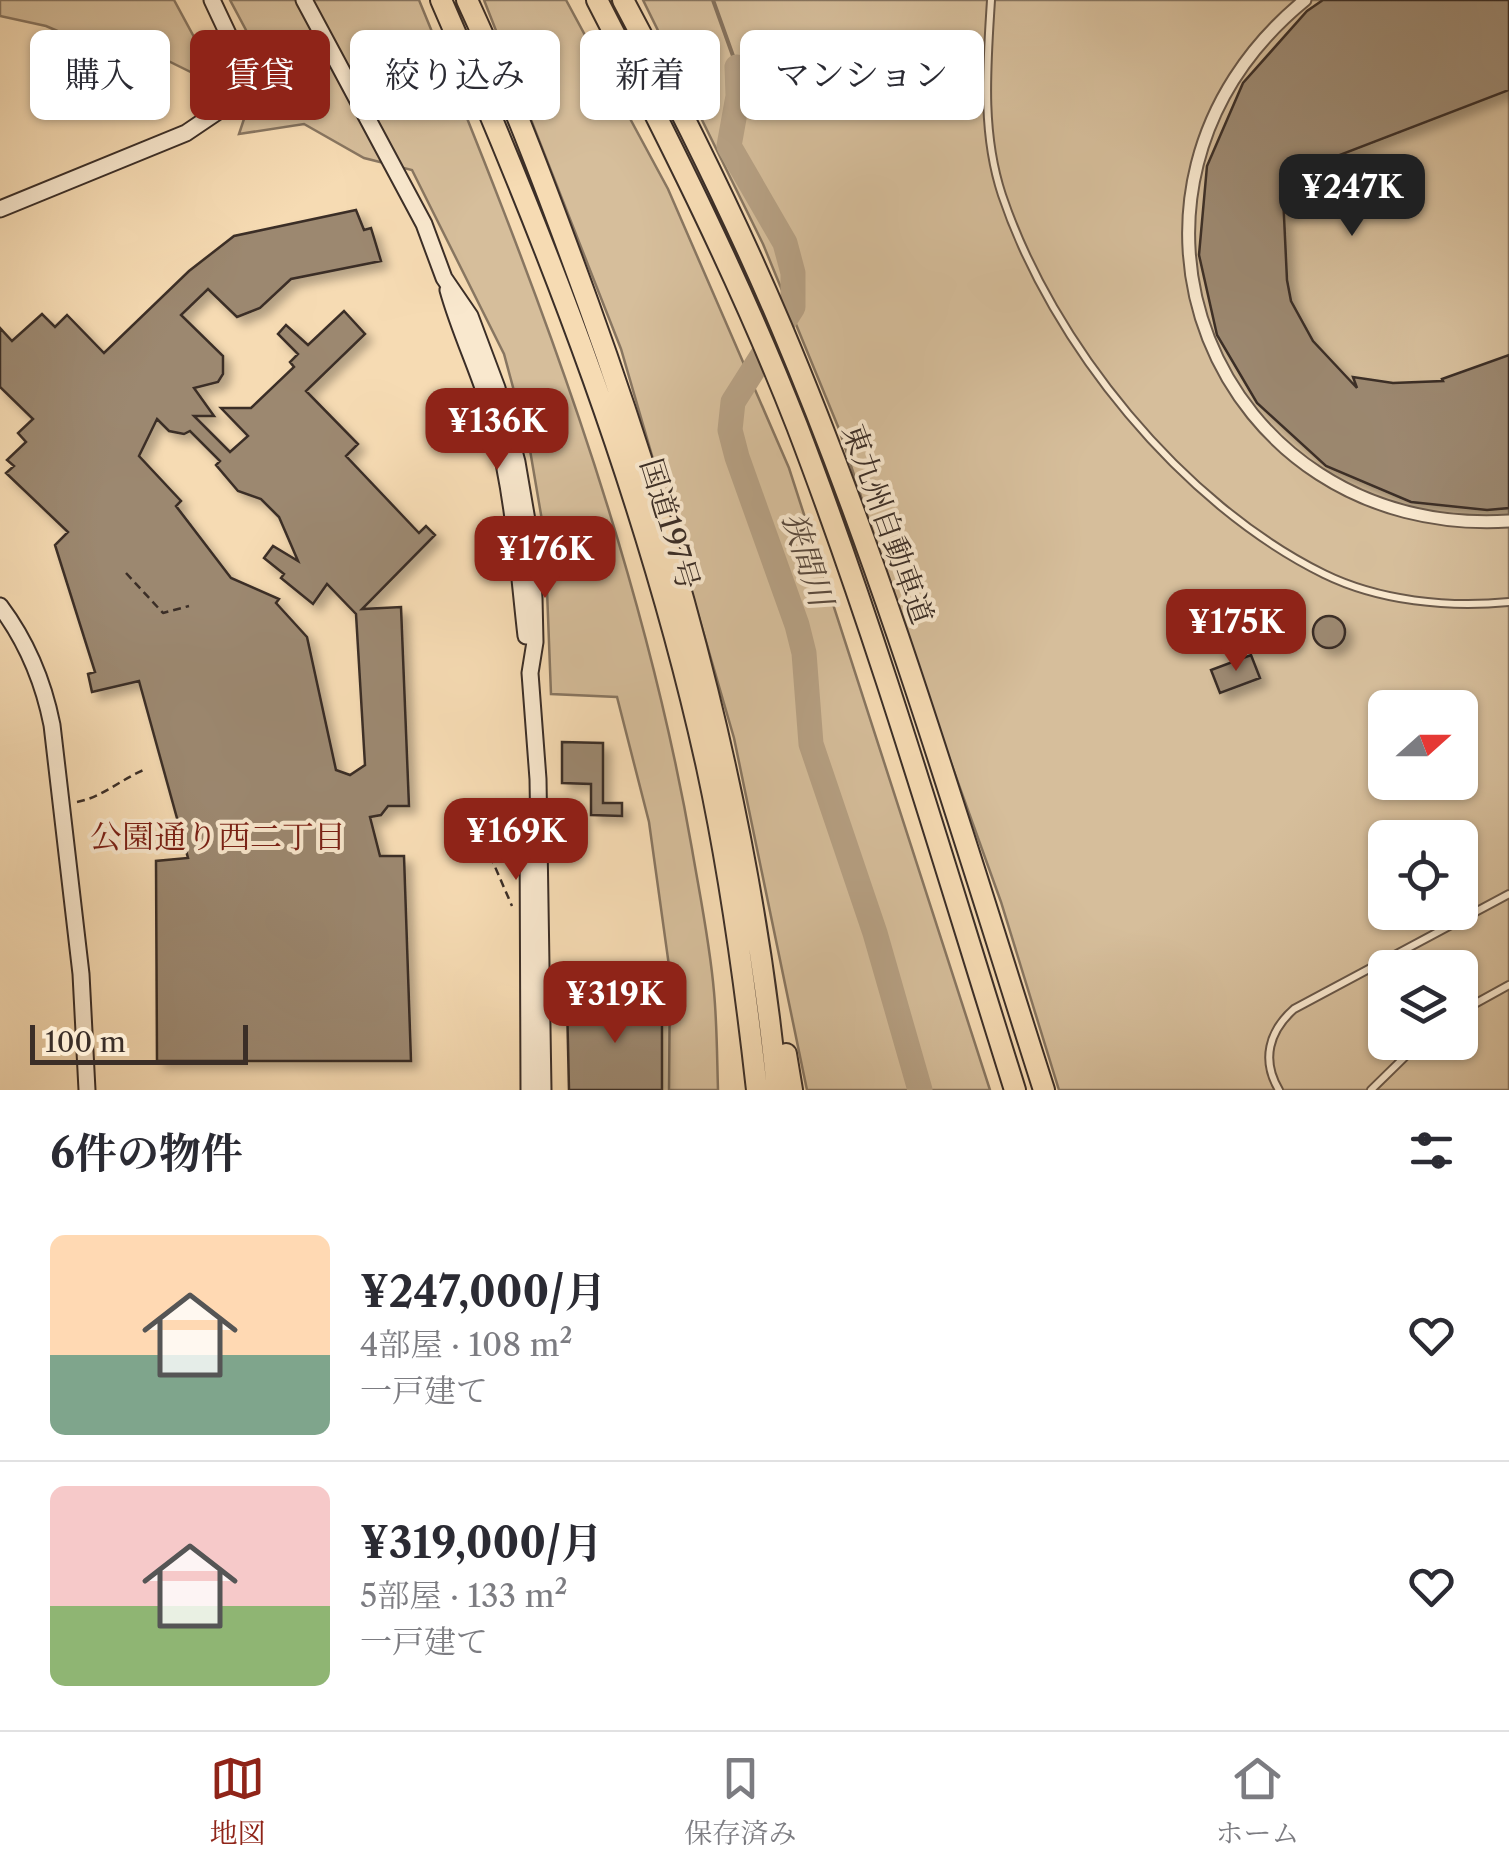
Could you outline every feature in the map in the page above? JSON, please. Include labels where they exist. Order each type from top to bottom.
[{"type":"highway","name":"国道197号","points":[[441,0],[574,322],[643,534],[702,747],[738,939],[757,1090]]},
{"type":"highway","name":"国道197号","points":[[467,0],[544,182],[670,547],[724,754],[760,945],[777,1090]]},
{"type":"highway","name":"東九州自動車道","points":[[598,0],[725,256],[796,425],[907,746],[1015,1090]]},
{"type":"highway","name":"東九州自動車道","points":[[624,0],[762,283],[814,412],[916,687],[1044,1090]]},
{"type":"highway","points":[[702,747],[707,822],[743,1090]]},
{"type":"highway","points":[[760,945],[792,1090]]},
{"type":"street","points":[[0,210],[186,133],[208,122],[226,106],[237,84],[238,62],[212,0]]},
{"type":"street","points":[[304,0],[383,148],[421,238],[444,278],[489,404],[510,488],[538,779],[543,1090]]},
{"type":"street","points":[[1304,0],[1260,43],[1235,76],[1203,142],[1190,200],[1188,255],[1193,292],[1207,334],[1229,380],[1253,414],[1283,446],[1326,478],[1358,495],[1424,517],[1509,521]]},
{"type":"street","points":[[0,606],[28,648],[43,686],[52,725],[81,974],[87,1090]]},
{"type":"street","points":[[528,1090],[530,673]]},
{"type":"lane","points":[[991,0],[990,142],[1002,195],[1048,298],[1143,431],[1192,482],[1233,517],[1325,574],[1412,600],[1460,604],[1509,602]]},
{"type":"lane","points":[[1279,1090],[1272,1078],[1269,1046],[1276,1028],[1294,1009],[1509,894]]},
{"type":"lane","points":[[1478,1002],[1509,985]]},
{"type":"lane","points":[[1371,1090],[1402,1060]]},
{"type":"path","points":[[126,573],[164,613],[189,606]]},
{"type":"path","points":[[76,803],[98,798],[118,780],[146,769]]},
{"type":"path","points":[[472,822],[484,839],[514,913]]},
{"type":"shaded area","points":[[0,0],[174,0],[190,30],[190,72],[170,62],[170,30],[55,30],[0,16]]},
{"type":"shaded area","points":[[230,0],[419,0],[431,30],[350,30],[350,120],[467,120],[542,312],[613,524],[670,739],[710,956],[718,1090],[669,1090],[670,973],[649,822],[617,697],[551,694],[545,538],[530,450],[504,354],[412,170],[364,158],[304,124],[239,134],[244,120],[330,120],[330,30],[246,30]]},
{"type":"shaded area","points":[[484,0],[566,0],[582,30],[580,120],[631,120],[668,189],[789,468],[990,1090],[807,1090],[734,738],[621,349],[531,120],[560,120],[560,30],[496,30]]},
{"type":"shaded area","points":[[643,0],[1509,0],[1509,1090],[1059,1090],[1001,902],[919,674],[839,429],[763,244],[702,120],[720,120],[720,30],[658,30]]},
{"type":"building","points":[[1323,0],[1509,0],[1509,90],[1324,161],[1297,193],[1290,212],[1283,195],[1291,301],[1313,341],[1357,388],[1353,377],[1393,383],[1443,381],[1509,355],[1509,508],[1487,510],[1411,502],[1326,466],[1257,403],[1217,335],[1199,255],[1207,166],[1243,83],[1307,11]]},
{"type":"building","points":[[356,210],[364,230],[371,228],[381,261],[291,279],[260,308],[237,317],[208,289],[181,315],[223,356],[223,374],[218,382],[194,388],[214,416],[194,416],[230,452],[248,436],[221,408],[251,408],[294,367],[290,362],[298,354],[278,334],[286,325],[308,345],[344,311],[365,334],[306,391],[358,444],[346,456],[419,533],[426,526],[435,535],[362,609],[401,607],[409,806],[388,806],[381,815],[370,817],[380,856],[404,856],[411,1061],[157,1061],[156,861],[188,858],[139,681],[92,692],[88,674],[95,672],[55,545],[68,532],[6,473],[14,466],[7,460],[26,442],[18,433],[33,419],[0,387],[0,328],[12,341],[42,314],[55,327],[67,315],[104,353],[189,271],[234,236]],"holes":[[[157,419],[169,431],[190,431],[220,461],[216,465],[238,491],[261,499],[279,517],[298,561],[273,546],[264,558],[284,574],[281,578],[313,604],[327,584],[356,614],[365,765],[350,775],[336,770],[307,637],[276,603],[279,599],[231,578],[176,506],[181,501],[139,456]]]},
{"type":"building","points":[[1329,616],[1340,621],[1345,632],[1340,643],[1329,648],[1318,643],[1313,632],[1318,621]]},
{"type":"building","points":[[1251,655],[1260,678],[1220,693],[1211,670]]},
{"type":"building","points":[[562,742],[603,743],[603,803],[622,803],[622,816],[591,815],[591,784],[562,783]]},
{"type":"building","points":[[567,1002],[662,1003],[662,1090],[569,1090]]},
{"type":"waterway","points":[[713,0],[737,67]]},
{"type":"waterway","name":"狭間川","points":[[737,67],[738,96],[729,146],[785,243],[793,273],[793,307],[733,402],[730,430],[797,625],[804,653],[811,744],[875,933],[920,1090]]},
{"type":"district","name":"公園通り西二丁目","points":[[218,836]]}]
